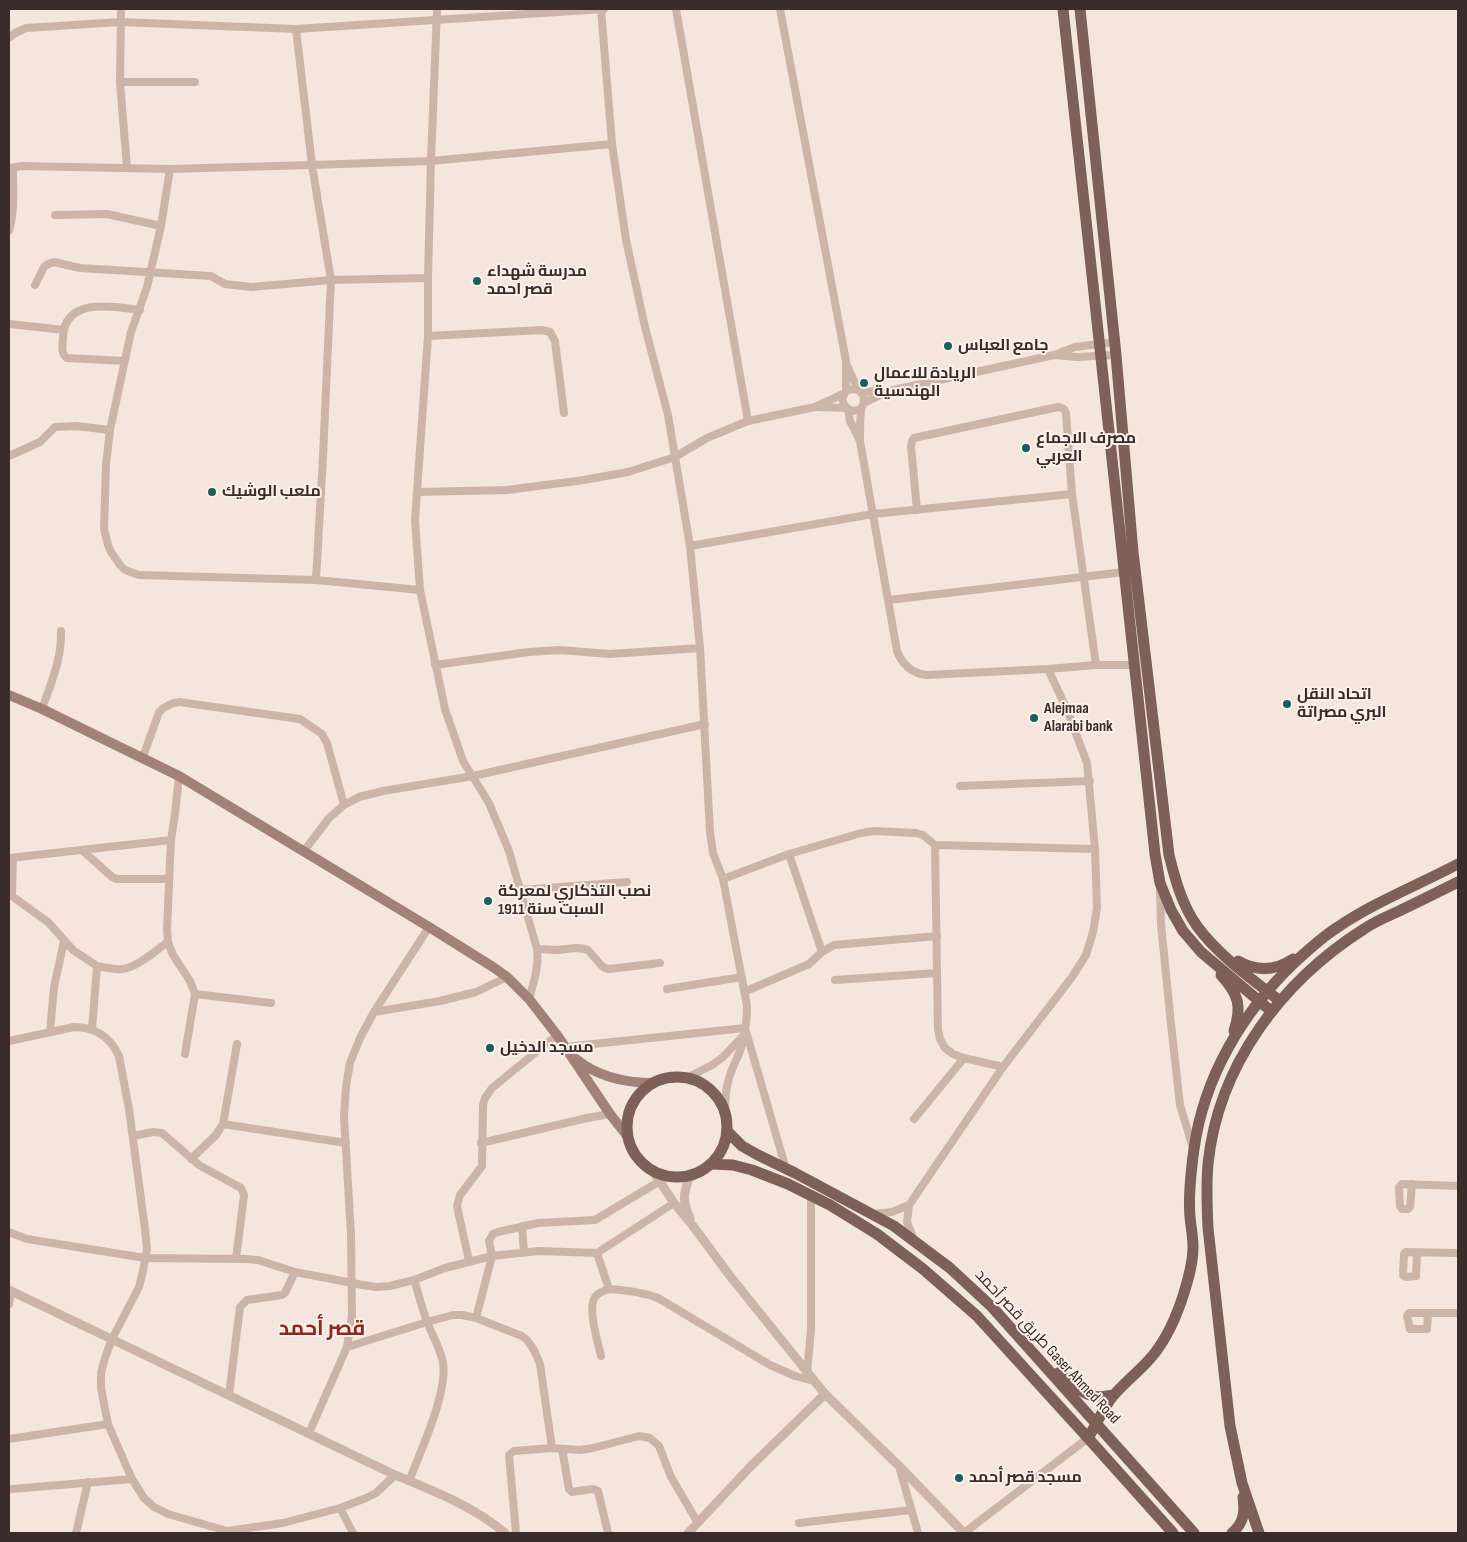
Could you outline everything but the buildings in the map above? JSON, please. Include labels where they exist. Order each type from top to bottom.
[{"type":"main road","points":[[1063,9],[1155,854],[1160,884],[1171,910],[1183,931],[1227,982],[1239,1004],[1238,1019],[1204,1100],[1197,1127],[1190,1215],[1193,1246],[1191,1265],[1181,1303],[1173,1322],[1150,1360],[1114,1395],[1088,1438]]},
{"type":"main road","points":[[1080,9],[1115,342],[1133,552],[1169,855],[1175,880],[1186,908],[1196,926],[1213,945],[1280,1001]]},
{"type":"main road","points":[[1074,102],[1090,100]]},
{"type":"main road","points":[[9,695],[143,757],[179,776],[476,955],[508,977],[529,999],[556,1035],[628,1137],[637,1156],[656,1176],[678,1177],[690,1175],[701,1171],[711,1164],[722,1149],[727,1131],[725,1113],[720,1101],[711,1090],[700,1083],[687,1078],[664,1079],[643,1090],[635,1100],[627,1124],[628,1137]]},
{"type":"main road","points":[[1213,945],[1248,967],[1274,968],[1286,963],[1357,915],[1458,864]]},
{"type":"main road","points":[[1259,1533],[1242,1483],[1230,1426],[1208,1228],[1206,1196],[1208,1163],[1221,1104],[1243,1054],[1271,1011],[1324,956],[1365,928],[1458,882]]},
{"type":"main road","points":[[1229,1044],[1267,991],[1313,945]]},
{"type":"main road","points":[[1197,948],[1271,1011]]},
{"type":"main road","points":[[567,1051],[582,1064],[603,1075],[639,1083],[654,1083]]},
{"type":"main road","name":"طريق قصر أحمد Gaser Ahmed Road","points":[[727,1131],[742,1146],[873,1214],[914,1240],[950,1268],[992,1307],[1194,1533]]},
{"type":"main road","name":"طريق قصر أحمد Gaser Ahmed Road","points":[[711,1164],[733,1165],[752,1170],[788,1184],[830,1205],[877,1234],[937,1281],[977,1316],[1173,1533]]},
{"type":"main road","points":[[1043,1363],[1083,1392],[1099,1397],[1114,1395]]},
{"type":"main road","points":[[1232,1533],[1238,1528],[1243,1518],[1242,1483]]},
{"type":"street","points":[[120,9],[120,82],[127,168]]},
{"type":"street","points":[[438,9],[436,19],[431,161],[428,336],[415,520],[420,590],[445,709],[463,760],[498,822],[510,851],[537,949],[537,969],[529,999]]},
{"type":"street","points":[[601,9],[612,144],[626,240],[645,327],[668,415],[690,546],[700,648],[710,832],[714,853],[723,879],[747,1006],[742,1045],[732,1067],[725,1094],[725,1113]]},
{"type":"street","points":[[9,38],[26,28],[120,22],[296,28],[606,9]]},
{"type":"street","points":[[676,9],[748,421]]},
{"type":"street","points":[[780,9],[846,361],[845,392],[842,402],[847,409],[850,421],[860,441]]},
{"type":"street","points":[[296,28],[312,166],[331,280],[316,580]]},
{"type":"street","points":[[120,82],[194,82]]},
{"type":"street","points":[[9,231],[13,197],[10,166],[170,169],[312,166],[431,161],[612,144]]},
{"type":"street","points":[[170,169],[150,272],[140,310],[131,332],[110,430],[106,465],[104,529],[111,552],[125,570],[139,575],[316,580],[420,590]]},
{"type":"street","points":[[55,216],[107,214],[160,226]]},
{"type":"street","points":[[34,285],[44,267],[54,262],[80,268],[211,276],[226,284],[251,287],[331,280],[428,278]]},
{"type":"street","points":[[125,361],[68,358],[62,352],[64,330],[74,312],[81,309],[101,306],[140,310]]},
{"type":"street","points":[[10,324],[64,330]]},
{"type":"street","points":[[428,336],[542,330],[550,332],[556,341],[564,413]]},
{"type":"street","points":[[1054,356],[1077,357],[1100,350],[1115,342]]},
{"type":"street","points":[[417,492],[507,490],[628,472],[675,457],[707,438],[748,421],[815,407],[850,389],[859,391],[889,390],[1054,356],[1070,349],[1100,350],[1116,355]]},
{"type":"street","points":[[846,361],[859,391],[863,395],[860,441],[897,651],[900,658],[910,668],[926,676],[1096,665],[1135,665]]},
{"type":"street","points":[[815,407],[855,411],[889,390]]},
{"type":"street","points":[[917,510],[911,446],[914,438],[1058,407],[1064,409],[1066,413],[1072,494],[1096,665]]},
{"type":"street","points":[[9,456],[40,442],[56,427],[76,426],[110,430]]},
{"type":"street","points":[[690,546],[873,514],[1072,494]]},
{"type":"street","points":[[888,600],[1124,572]]},
{"type":"street","points":[[42,709],[58,664],[62,646],[61,631]]},
{"type":"street","points":[[436,665],[529,652],[560,650],[610,654],[700,648]]},
{"type":"street","points":[[914,1240],[907,1222],[909,1205],[1003,1067],[1072,978],[1086,955],[1093,932],[1097,908],[1095,848],[1087,763],[1080,740],[1048,669]]},
{"type":"street","points":[[143,757],[159,712],[170,703],[179,702],[300,720],[322,734],[327,743],[344,805]]},
{"type":"street","points":[[304,850],[324,823],[344,805],[368,794],[473,776],[705,724]]},
{"type":"street","points":[[179,776],[171,840],[167,929],[168,942],[172,954],[190,981],[195,994],[185,1054]]},
{"type":"street","points":[[960,786],[1090,781]]},
{"type":"street","points":[[723,879],[789,854],[874,831],[916,833],[923,835],[935,845],[1095,848]]},
{"type":"street","points":[[168,942],[128,968],[97,966],[73,950],[48,922],[10,895],[11,858],[171,840]]},
{"type":"street","points":[[935,845],[938,1030],[940,1039],[945,1048],[954,1054],[1003,1067]]},
{"type":"street","points":[[82,850],[116,880],[169,879]]},
{"type":"street","points":[[789,854],[822,952]]},
{"type":"street","points":[[520,890],[627,882]]},
{"type":"street","points":[[1160,884],[1171,1024],[1180,1105],[1194,1150]]},
{"type":"street","points":[[309,1433],[346,1347],[352,1316],[351,1234],[344,1101],[350,1063],[360,1038],[374,1012],[430,927]]},
{"type":"street","points":[[744,992],[809,964],[822,952],[834,945],[937,936]]},
{"type":"street","points":[[50,1032],[54,987],[64,941]]},
{"type":"street","points":[[537,949],[579,948],[588,950],[605,968],[609,969],[660,963]]},
{"type":"street","points":[[92,1029],[97,966]]},
{"type":"street","points":[[835,980],[937,973]]},
{"type":"street","points":[[374,1012],[458,997],[476,992],[508,977]]},
{"type":"street","points":[[667,989],[742,977]]},
{"type":"street","points":[[195,994],[271,1003]]},
{"type":"street","points":[[9,1041],[74,1027],[92,1029],[107,1038],[119,1056],[133,1136],[147,1249],[139,1288],[112,1339],[101,1373],[101,1388],[108,1424],[132,1478],[144,1498],[154,1507],[168,1514],[227,1532],[283,1523],[340,1508],[376,1493],[395,1475]]},
{"type":"street","points":[[567,1051],[744,1032]]},
{"type":"street","points":[[687,1078],[717,1061],[744,1032]]},
{"type":"street","points":[[744,1032],[786,1169]]},
{"type":"street","points":[[469,1261],[457,1206],[460,1195],[482,1166],[481,1143],[485,1098],[492,1088],[556,1035]]},
{"type":"street","points":[[191,1159],[216,1135],[223,1124],[237,1044]]},
{"type":"street","points":[[914,1119],[964,1058]]},
{"type":"street","points":[[481,1143],[610,1114]]},
{"type":"street","points":[[223,1124],[346,1143]]},
{"type":"street","points":[[133,1136],[153,1132],[162,1133],[206,1170],[238,1185],[244,1192],[236,1259]]},
{"type":"street","points":[[690,1175],[684,1191],[684,1202],[694,1226]]},
{"type":"street","points":[[476,1318],[492,1256],[489,1241],[493,1234],[538,1223],[595,1220],[656,1176],[674,1203],[694,1226],[730,1276],[814,1382],[964,1533],[1088,1438]]},
{"type":"street","points":[[1412,1184],[1458,1186]]},
{"type":"street","points":[[807,1372],[811,1330],[811,1196]]},
{"type":"street","points":[[9,1232],[27,1239],[145,1258],[258,1260],[295,1272],[376,1287],[390,1286],[414,1280],[445,1268],[492,1256],[524,1252],[597,1253],[674,1203]]},
{"type":"street","points":[[873,1214],[892,1212],[909,1205]]},
{"type":"street","points":[[522,1226],[524,1252]]},
{"type":"street","points":[[1417,1252],[1458,1252]]},
{"type":"street","points":[[597,1253],[609,1289]]},
{"type":"street","points":[[229,1395],[240,1307],[247,1300],[282,1295],[285,1293],[295,1272]]},
{"type":"street","points":[[409,1481],[441,1392],[443,1376],[443,1362],[427,1322],[414,1280]]},
{"type":"street","points":[[601,1356],[591,1308],[592,1303],[598,1293],[609,1289],[632,1291],[658,1298],[770,1365],[814,1382]]},
{"type":"street","points":[[9,1304],[10,1291],[478,1514],[505,1533]]},
{"type":"street","points":[[1428,1314],[1458,1313]]},
{"type":"street","points":[[346,1347],[427,1322],[462,1314],[522,1336],[534,1350],[540,1364],[552,1448]]},
{"type":"street","points":[[688,1533],[751,1466],[825,1394]]},
{"type":"street","points":[[9,1439],[108,1424]]},
{"type":"street","points":[[516,1533],[509,1455],[514,1451],[552,1448],[580,1450],[639,1436],[650,1438],[659,1446],[670,1477],[698,1523]]},
{"type":"street","points":[[562,1449],[569,1488],[572,1492],[594,1489],[598,1491],[608,1533]]},
{"type":"street","points":[[899,1466],[918,1533]]},
{"type":"street","points":[[12,1489],[132,1478]]},
{"type":"street","points":[[76,1533],[88,1482]]},
{"type":"street","points":[[340,1508],[353,1533]]},
{"type":"street","points":[[799,1523],[912,1510]]},
{"type":"place","name":"مدرسة شهداء قصر احمد","points":[[477,281]]},
{"type":"place","name":"جامع العباس","points":[[948,346]]},
{"type":"place","name":"الريادة للاعمال الهندسية","points":[[864,383]]},
{"type":"place","name":"مصرف الاجماع العربي","points":[[1026,448]]},
{"type":"place","name":"ملعب الوشيك","points":[[212,492]]},
{"type":"place","name":"اتحاد النقل البري مصراتة","points":[[1287,704]]},
{"type":"place","name":"Alejmaa Alarabi bank","points":[[1034,718]]},
{"type":"place","name":"نصب التذكاري لمعركة السبت سنة 1911","points":[[488,901]]},
{"type":"place","name":"مسجد الدخيل","points":[[490,1048]]},
{"type":"place","name":"مسجد قصر أحمد","points":[[959,1478]]},
{"type":"district","name":"قصر أحمد","points":[[322,1330]]}]
